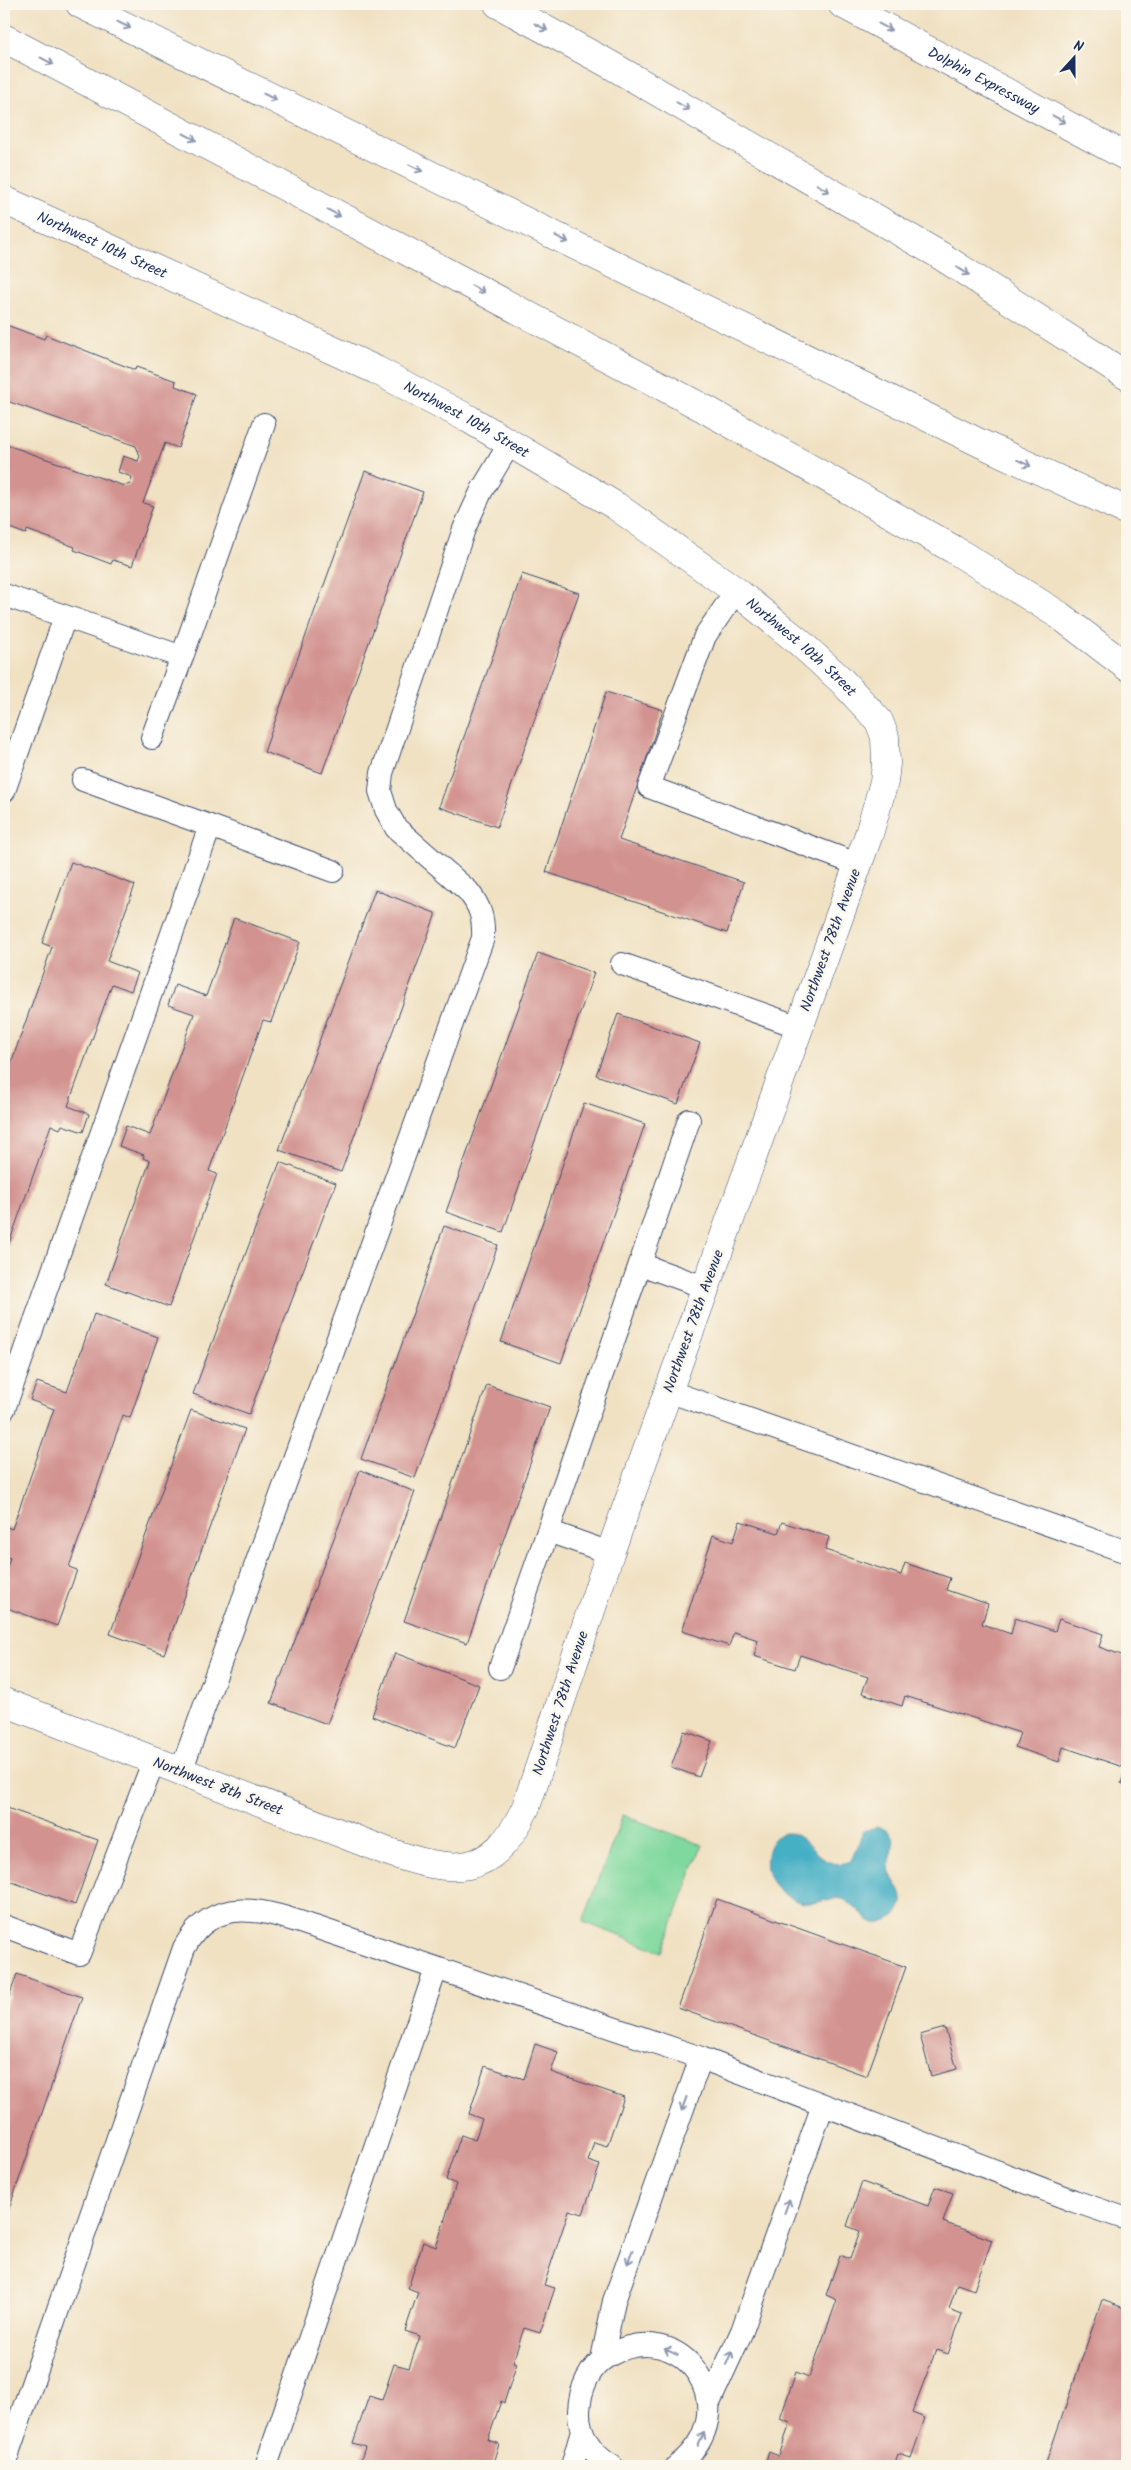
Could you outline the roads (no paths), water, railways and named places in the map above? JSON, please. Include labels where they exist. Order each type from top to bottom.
[{"type":"main road","points":[[80,4],[980,443],[1127,511]]},
{"type":"main road","points":[[498,4],[609,64],[938,254],[1127,376]]},
{"type":"main road","name":"Dolphin Expressway","points":[[842,4],[1127,157]]},
{"type":"main road","points":[[4,38],[705,409],[953,549],[1059,614],[1127,667]]},
{"type":"main road","name":"Northwest 10th Street","points":[[4,200],[376,370],[510,442],[616,506],[736,592],[799,642],[842,680],[879,721]]},
{"type":"main road","name":"Northwest 78th Avenue","points":[[434,1866],[446,1868],[464,1866],[491,1855],[504,1843],[518,1823],[534,1782],[610,1553],[857,864],[884,782],[885,738],[879,721]]},
{"type":"main road","name":"Northwest 8th Street","points":[[4,1702],[386,1851],[434,1866]]},
{"type":"lane","points":[[152,738],[264,424]]},
{"type":"lane","points":[[181,1771],[483,938],[484,921],[478,904],[468,891],[396,828],[386,810],[380,791],[382,773],[464,529],[482,490],[510,442]]},
{"type":"lane","points":[[736,592],[705,636],[649,787],[857,864]]},
{"type":"lane","points":[[4,595],[182,658]]},
{"type":"lane","points":[[4,791],[65,617]]},
{"type":"lane","points":[[83,780],[333,871]]},
{"type":"lane","points":[[4,1409],[210,826]]},
{"type":"lane","points":[[622,964],[799,1027]]},
{"type":"lane","points":[[500,1668],[689,1120]]},
{"type":"lane","points":[[640,1264],[704,1287]]},
{"type":"lane","points":[[668,1391],[1127,1552]]},
{"type":"lane","points":[[548,1531],[610,1553]]},
{"type":"lane","points":[[4,1926],[79,1954],[154,1760]]},
{"type":"lane","points":[[6,2466],[12,2441],[184,1948],[190,1936],[205,1923],[225,1912],[248,1909],[272,1913],[701,2058],[1074,2201],[1127,2219]]},
{"type":"lane","points":[[266,2466],[436,1969]]},
{"type":"lane","points":[[602,2360],[614,2301],[701,2058]]},
{"type":"lane","points":[[709,2403],[742,2330],[824,2105]]},
{"type":"lane","points":[[612,2466],[604,2462],[591,2448],[582,2431],[579,2412],[581,2393],[589,2374],[602,2360],[619,2349],[639,2345],[658,2346],[677,2354],[693,2366],[704,2383],[709,2403],[708,2421],[703,2439],[691,2455],[677,2466]]},
{"type":"lane","points":[[572,2466],[582,2431]]},
{"type":"water","points":[[877,1826],[888,1831],[894,1840],[889,1866],[892,1878],[902,1899],[898,1912],[886,1921],[879,1923],[868,1920],[854,1906],[843,1899],[838,1898],[814,1903],[795,1901],[781,1892],[768,1875],[766,1861],[769,1848],[776,1837],[782,1834],[791,1833],[799,1837],[821,1857],[829,1862],[839,1864],[851,1861],[863,1832]]}]
